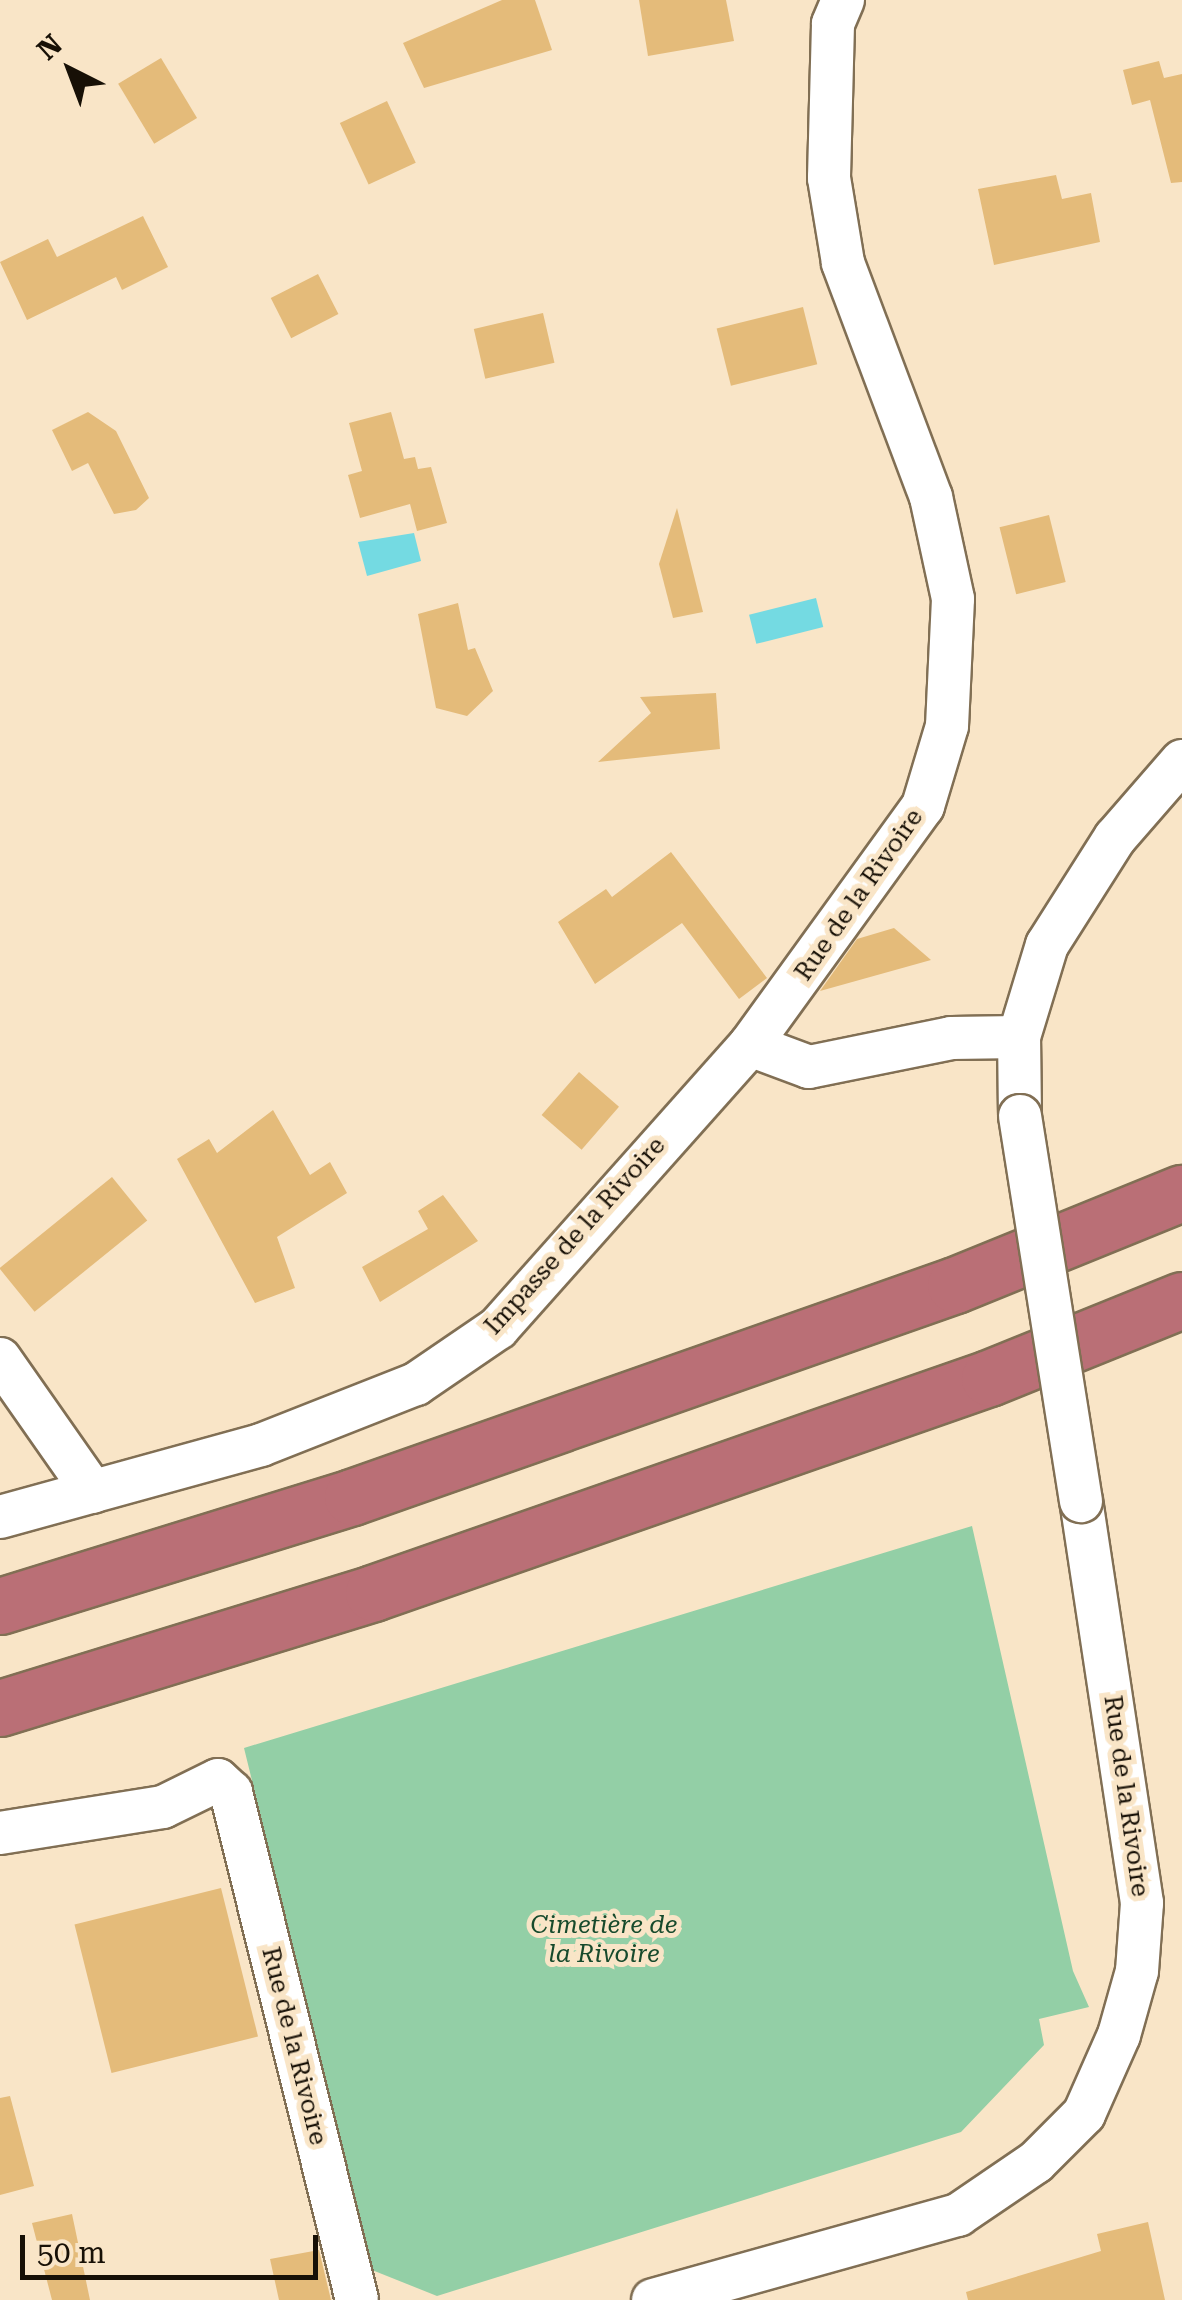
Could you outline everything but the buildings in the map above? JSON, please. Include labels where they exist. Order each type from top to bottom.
[{"type":"highway","points":[[0,1606],[352,1498],[955,1285],[1182,1193]]},
{"type":"highway","points":[[0,1708],[373,1593],[989,1378],[1182,1300]]},
{"type":"street","name":"Rue de la Rivoire","points":[[750,1045],[923,806],[947,726],[953,599],[932,497],[844,263],[828,178],[833,24],[843,0]]},
{"type":"street","name":"Rue de la Rivoire","points":[[653,2300],[958,2215],[1036,2162],[1084,2114],[1132,1987],[1142,1902],[1020,1116],[1018,1038],[1047,945],[1116,838],[1182,761]]},
{"type":"street","points":[[750,1045],[809,1067],[951,1038],[1018,1038]]},
{"type":"street","name":"Impasse de la Rivoire","points":[[0,1517],[262,1445],[416,1384],[498,1328],[750,1045]]},
{"type":"street","points":[[0,1359],[93,1492]]},
{"type":"street","name":"Rue de la Rivoire","points":[[0,1833],[163,1807],[218,1780],[231,1792],[357,2300]]},
{"type":"green space","name":"Cimetière de la Rivoire","points":[[972,1526],[1073,1971],[1089,2007],[1039,2019],[1044,2045],[961,2132],[437,2296],[372,2270],[244,1748]]},
{"type":"water","points":[[414,533],[421,561],[367,576],[358,542]]},
{"type":"water","points":[[816,598],[823,627],[756,644],[749,615]]}]
